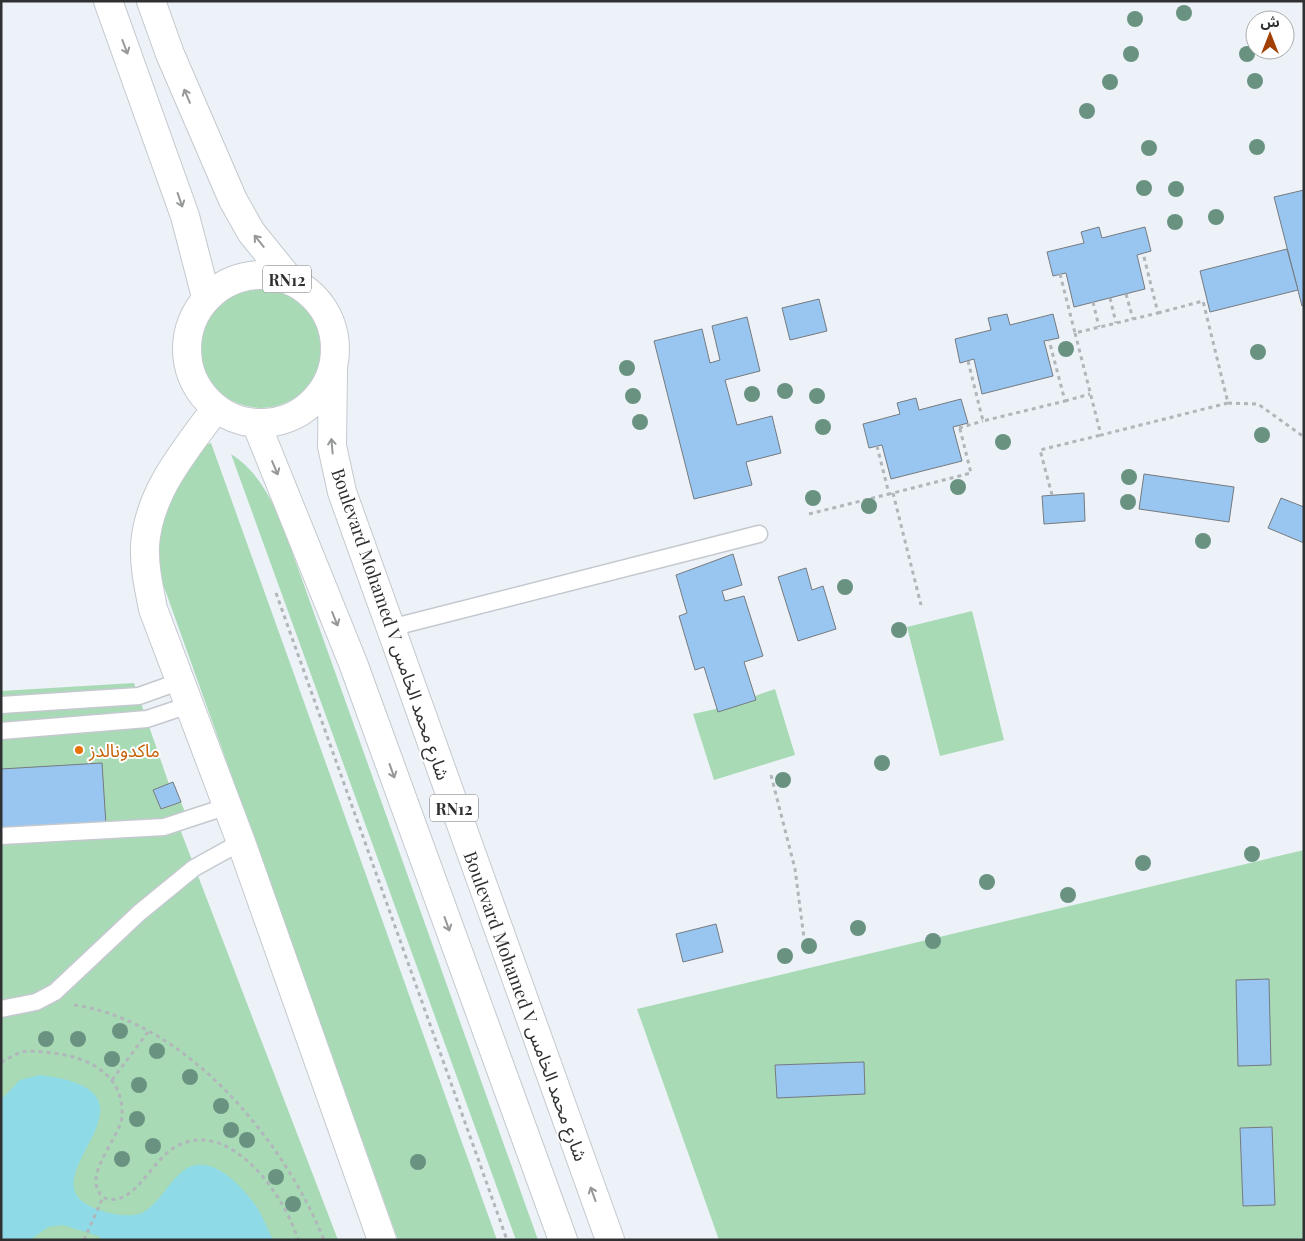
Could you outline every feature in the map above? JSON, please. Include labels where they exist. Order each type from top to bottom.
[{"type":"main road","points":[[108,1],[185,216],[206,297]]},
{"type":"main road","name":"RN12","points":[[151,1],[177,71],[237,207],[251,232],[289,279],[312,294],[329,316],[336,343],[332,371],[321,393],[303,410],[281,420],[256,423],[235,419],[216,408],[199,390],[188,367],[186,342],[192,318],[206,297],[231,280],[260,274],[289,279]]},
{"type":"main road","name":"Boulevard Mohamed V شارع محمد الخامس","points":[[332,371],[331,430],[336,474],[610,1240]]},
{"type":"main road","points":[[216,408],[165,478],[150,511],[145,546],[147,576],[153,609],[228,806],[382,1240]]},
{"type":"main road","name":"RN12","points":[[256,423],[353,663],[563,1240]]},
{"type":"lane","points":[[390,628],[760,534]]},
{"type":"lane","points":[[1,705],[185,693]]},
{"type":"lane","points":[[1,731],[147,719],[185,693]]},
{"type":"lane","points":[[1,836],[164,827],[228,806]]},
{"type":"lane","points":[[1,1009],[36,1002],[55,992],[140,913],[194,868],[241,842]]},
{"type":"path","points":[[1143,253],[1158,313]]},
{"type":"path","points":[[1060,274],[1100,435]]},
{"type":"path","points":[[1126,294],[1133,319]]},
{"type":"path","points":[[1110,298],[1116,323]]},
{"type":"path","points":[[1075,333],[1203,301],[1228,403]]},
{"type":"path","points":[[1093,302],[1099,327]]},
{"type":"path","points":[[1050,340],[1065,401]]},
{"type":"path","points":[[968,361],[983,422]]},
{"type":"path","points":[[809,514],[971,473],[959,426],[983,422],[1090,394]]},
{"type":"path","points":[[1052,495],[1040,450],[1228,403],[1258,404],[1304,437]]},
{"type":"path","points":[[877,446],[921,605]]},
{"type":"path","points":[[276,593],[507,1240]]},
{"type":"path","points":[[771,775],[795,869],[804,938]]},
{"type":"path","points":[[36,1002],[62,1003],[108,1012],[148,1032],[185,1054],[244,1109],[271,1143],[298,1184],[324,1240]]},
{"type":"path","points":[[112,1080],[148,1032]]},
{"type":"path","points":[[1,1062],[21,1052],[36,1051],[70,1056],[91,1062],[118,1087],[122,1118],[96,1178],[98,1189],[103,1197],[111,1200],[124,1197],[174,1148],[191,1140],[212,1140],[231,1149],[248,1161],[264,1177],[278,1196],[298,1240]]},
{"type":"path","points":[[84,1240],[103,1197]]},
{"type":"green space","points":[[261,286],[273,287],[284,291],[295,296],[304,304],[312,313],[317,324],[321,335],[321,359],[317,370],[312,381],[304,390],[295,398],[284,403],[273,407],[261,408],[249,407],[238,403],[227,398],[218,390],[210,381],[205,370],[201,359],[200,347],[201,335],[205,324],[210,313],[218,304],[227,296],[238,291],[249,287]]},
{"type":"green space","points":[[211,443],[497,1240],[398,1240],[159,573],[156,559],[162,508],[205,445]]},
{"type":"green space","points":[[231,454],[254,474],[266,491],[280,518],[538,1240],[516,1240]]},
{"type":"green space","points":[[972,611],[1004,740],[940,756],[907,627]]},
{"type":"green space","points":[[134,683],[169,784],[153,790],[161,809],[181,802],[185,812],[175,816],[338,1240],[1,1240],[1,691]]},
{"type":"green space","points":[[775,689],[795,755],[714,780],[693,714],[756,700],[755,696]]},
{"type":"green space","points":[[1304,850],[1304,1240],[719,1240],[637,1009]]},
{"type":"water","points":[[40,1075],[78,1084],[96,1097],[100,1113],[94,1132],[76,1170],[74,1187],[83,1202],[96,1209],[113,1214],[138,1214],[150,1208],[183,1171],[193,1166],[204,1165],[215,1168],[225,1174],[244,1191],[258,1209],[273,1240],[103,1240],[98,1236],[63,1225],[48,1227],[30,1240],[1,1240],[1,1100],[20,1080]]},
{"type":"building","points":[[1304,190],[1304,305],[1302,306],[1274,197]]},
{"type":"building","points":[[1099,227],[1102,238],[1145,227],[1151,251],[1137,255],[1145,289],[1074,307],[1066,273],[1053,276],[1047,252],[1084,243],[1081,232]]},
{"type":"building","points":[[1287,249],[1298,290],[1210,312],[1200,271]]},
{"type":"building","points":[[819,299],[827,331],[790,340],[782,308]]},
{"type":"building","points":[[1007,314],[1010,325],[1053,314],[1059,338],[1044,341],[1053,376],[982,394],[974,359],[960,363],[955,339],[991,330],[988,318]]},
{"type":"building","points":[[747,317],[760,371],[725,380],[737,425],[772,416],[781,453],[746,462],[752,485],[694,499],[654,341],[702,329],[710,363],[720,360],[712,326]]},
{"type":"building","points":[[916,398],[919,410],[961,399],[968,423],[953,427],[962,461],[891,479],[882,445],[869,448],[863,424],[900,414],[897,403]]},
{"type":"building","points":[[1144,474],[1234,487],[1229,522],[1139,509]]},
{"type":"building","points":[[1084,493],[1085,521],[1044,524],[1042,496]]},
{"type":"building","points":[[1281,498],[1304,507],[1304,543],[1268,528]]},
{"type":"building","points":[[733,554],[742,585],[722,591],[725,601],[744,596],[763,656],[744,662],[756,700],[718,712],[704,667],[695,670],[679,616],[687,613],[676,575]]},
{"type":"building","points":[[806,568],[812,590],[823,586],[836,629],[798,641],[778,577]]},
{"type":"building","points":[[102,763],[106,825],[1,830],[1,769]]},
{"type":"building","points":[[173,782],[181,802],[161,809],[153,790]]},
{"type":"building","points":[[716,924],[723,952],[683,962],[676,934]]},
{"type":"building","points":[[1269,979],[1271,1065],[1238,1066],[1236,980]]},
{"type":"building","points":[[864,1062],[865,1094],[777,1098],[775,1065]]},
{"type":"building","points":[[1272,1127],[1275,1205],[1243,1206],[1240,1128]]},
{"type":"place","name":"ماكدونالدز","points":[[79,750]]}]
